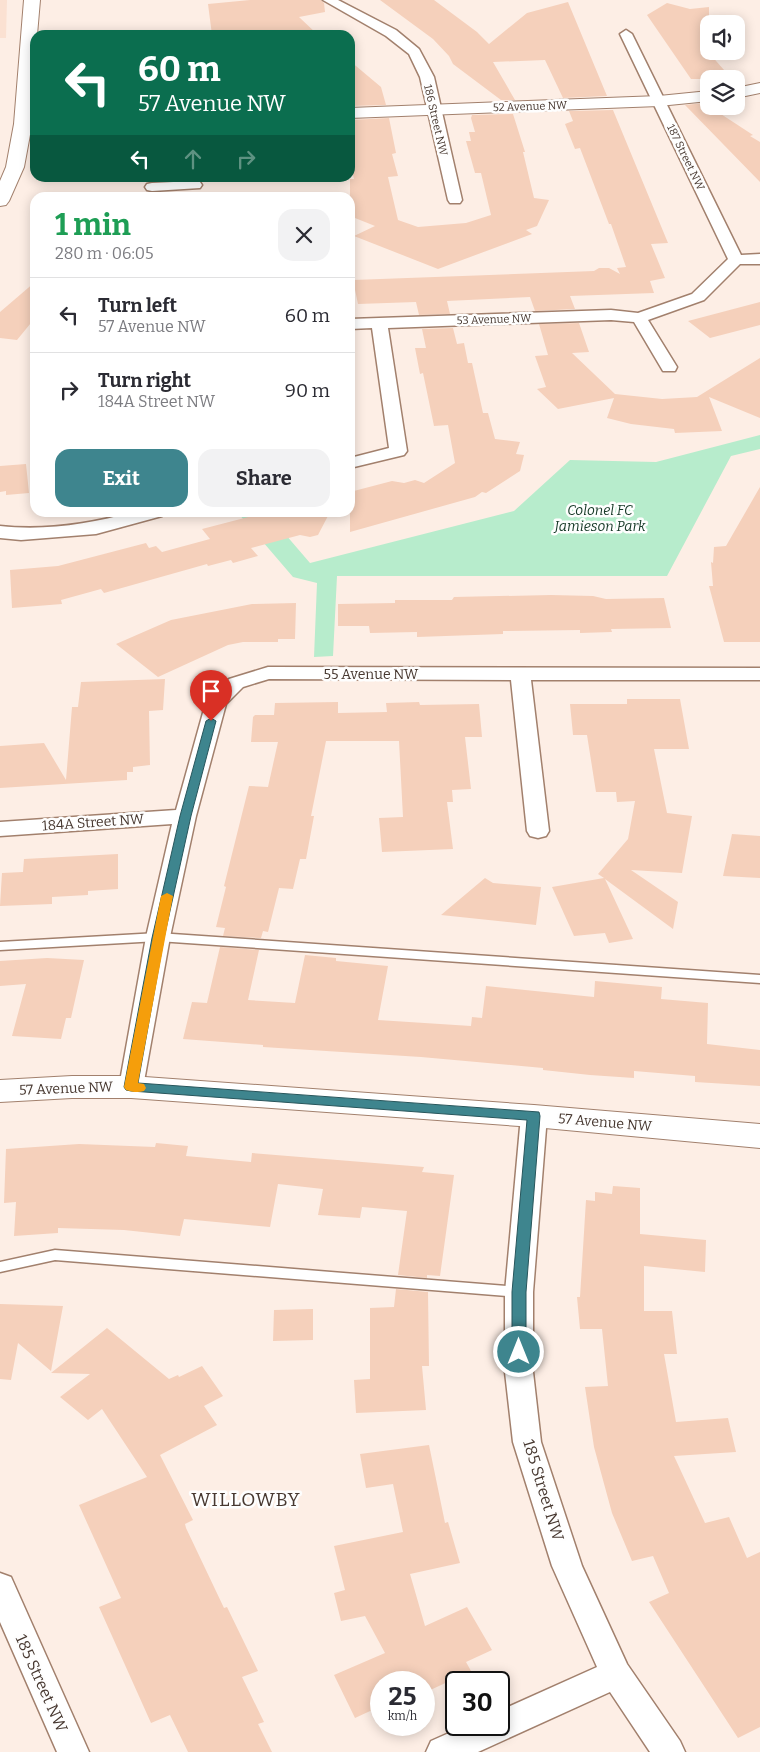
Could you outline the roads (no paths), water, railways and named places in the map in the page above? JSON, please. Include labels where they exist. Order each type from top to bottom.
[{"type":"street","points":[[30,30],[32,0]]},
{"type":"street","name":"186 Street NW","points":[[329,0],[391,33],[414,52],[427,78],[455,200]]},
{"type":"street","name":"187 Street NW","points":[[626,34],[736,260]]},
{"type":"street","points":[[0,201],[15,167],[25,124],[30,35]]},
{"type":"street","points":[[745,91],[760,88]]},
{"type":"street","name":"52 Avenue NW","points":[[355,113],[659,101],[700,97]]},
{"type":"street","points":[[152,187],[195,187]]},
{"type":"street","points":[[736,260],[760,259]]},
{"type":"street","name":"53 Avenue NW","points":[[355,324],[611,315],[639,318],[698,297],[736,260]]},
{"type":"street","points":[[639,318],[669,367]]},
{"type":"street","points":[[355,462],[398,451],[379,323]]},
{"type":"street","points":[[0,532],[21,534],[96,528],[137,517]]},
{"type":"street","name":"55 Avenue NW","points":[[185,816],[216,702],[236,683],[268,673],[760,674]]},
{"type":"street","points":[[520,673],[538,831]]},
{"type":"street","points":[[131,1087],[158,938],[185,816]]},
{"type":"street","name":"184A Street NW","points":[[0,829],[185,816]]},
{"type":"street","name":"57 Avenue NW","points":[[0,1091],[72,1087],[131,1087],[534,1116],[760,1136]]},
{"type":"street","name":"185 Street NW","points":[[534,1116],[519,1292],[520,1372],[527,1442],[567,1566],[616,1674],[669,1752]]},
{"type":"street","name":"185 Street NW","points":[[0,1587],[73,1752]]},
{"type":"street","points":[[442,1752],[616,1674]]},
{"type":"lane","points":[[0,946],[158,938],[760,979]]},
{"type":"lane","points":[[0,1267],[55,1255],[519,1292]]},
{"type":"district","name":"WILLOWBY","points":[[246,1499]]},
{"type":"park label","name":"Colonel FC Jamieson Park","points":[[600,518]]}]
